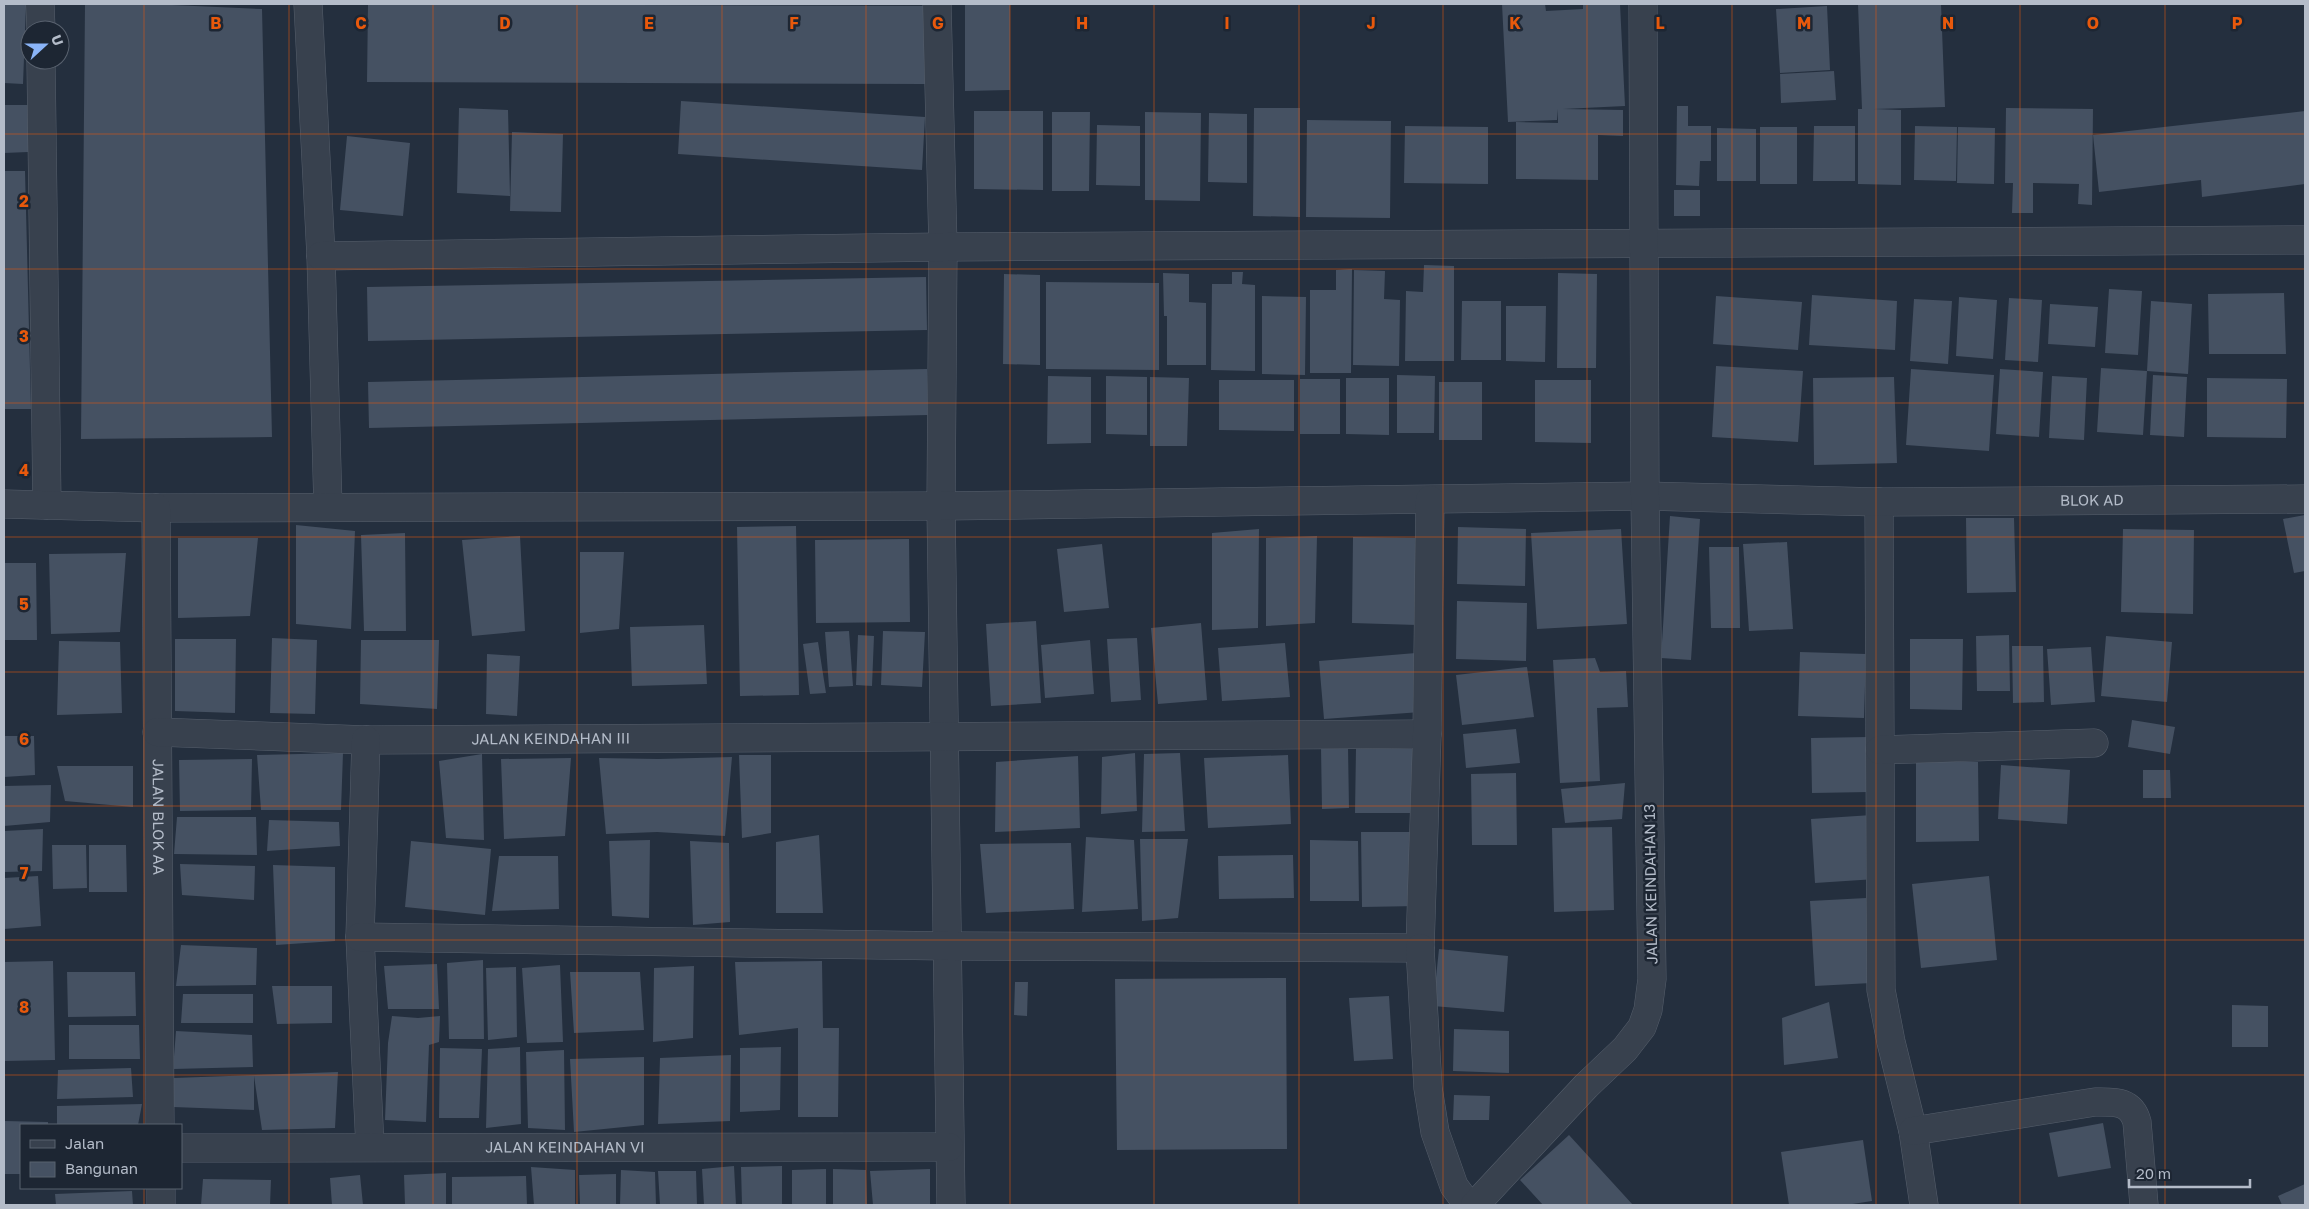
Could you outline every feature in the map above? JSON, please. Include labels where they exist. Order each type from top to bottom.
[{"type":"street","points":[[40,4],[41,20]]},
{"type":"street","points":[[308,4],[321,256],[328,507]]},
{"type":"street","points":[[937,4],[943,247],[941,506],[951,1205]]},
{"type":"street","name":"JALAN KEINDAHAN 13","points":[[1475,1205],[1586,1086],[1625,1049],[1642,1027],[1648,1010],[1652,979],[1646,496],[1643,4]]},
{"type":"street","points":[[41,70],[47,505]]},
{"type":"street","points":[[321,256],[943,247],[1644,245],[2305,240]]},
{"type":"street","name":"BLOK AD","points":[[4,504],[156,508],[941,506],[1646,496],[1879,502],[2305,499]]},
{"type":"street","points":[[1430,500],[1427,734],[1420,948],[1428,1088],[1435,1132],[1454,1186],[1468,1205]]},
{"type":"street","points":[[1879,502],[1881,990],[1891,1042],[1913,1131],[1924,1205]]},
{"type":"street","name":"JALAN BLOK AA","points":[[156,508],[160,1124]]},
{"type":"street","name":"JALAN KEINDAHAN III","points":[[157,732],[366,740],[1427,734]]},
{"type":"street","points":[[366,740],[360,938],[370,1147]]},
{"type":"street","points":[[1880,750],[2094,743]]},
{"type":"street","points":[[360,938],[948,946],[1420,948]]},
{"type":"street","points":[[1913,1131],[2095,1102],[2120,1102],[2132,1110],[2137,1122],[2144,1205]]},
{"type":"street","name":"JALAN KEINDAHAN VI","points":[[182,1148],[949,1147]]},
{"type":"street","points":[[161,1189],[161,1205]]},
{"type":"building","points":[[4,4],[26,4],[25,20],[20,20],[20,70],[24,70],[23,84],[4,83]]},
{"type":"building","points":[[85,4],[150,4],[262,9],[272,437],[81,439]]},
{"type":"building","points":[[368,4],[925,6],[925,84],[367,82]]},
{"type":"building","points":[[965,4],[1010,4],[1010,90],[965,91]]},
{"type":"building","points":[[1502,4],[1545,4],[1546,11],[1583,9],[1583,4],[1620,4],[1625,106],[1563,109],[1623,110],[1623,136],[1598,135],[1598,180],[1516,179],[1516,122],[1558,123],[1558,109],[1557,120],[1508,122]]},
{"type":"building","points":[[1858,4],[1941,4],[1945,107],[1874,109],[1901,110],[1901,185],[1858,184],[1858,109],[1862,109]]},
{"type":"building","points":[[1827,6],[1830,70],[1780,73],[1776,9]]},
{"type":"building","points":[[1834,71],[1836,100],[1781,103],[1780,74]]},
{"type":"building","points":[[681,101],[925,117],[922,170],[678,154]]},
{"type":"building","points":[[4,105],[29,105],[28,152],[4,153]]},
{"type":"building","points":[[1677,106],[1688,106],[1688,126],[1711,126],[1711,161],[1700,161],[1699,186],[1676,185]]},
{"type":"building","points":[[459,108],[508,110],[510,196],[457,193]]},
{"type":"building","points":[[1254,108],[1300,108],[1300,217],[1253,216]]},
{"type":"building","points":[[2006,108],[2093,109],[2092,205],[2078,204],[2079,184],[2033,183],[2033,213],[2012,213],[2013,183],[2005,183]]},
{"type":"building","points":[[974,111],[1043,111],[1043,190],[974,189]]},
{"type":"building","points":[[2305,111],[2305,184],[2202,197],[2201,180],[2099,192],[2093,135]]},
{"type":"building","points":[[1052,112],[1090,112],[1089,191],[1052,191]]},
{"type":"building","points":[[1145,112],[1201,113],[1200,201],[1145,200]]},
{"type":"building","points":[[1209,113],[1247,114],[1247,183],[1208,182]]},
{"type":"building","points":[[1307,120],[1391,121],[1390,218],[1306,217]]},
{"type":"building","points":[[1097,125],[1140,126],[1140,186],[1096,185]]},
{"type":"building","points":[[1405,126],[1488,127],[1488,184],[1404,183]]},
{"type":"building","points":[[1814,126],[1855,126],[1855,181],[1813,181]]},
{"type":"building","points":[[1915,126],[1957,127],[1956,181],[1914,180]]},
{"type":"building","points":[[1760,127],[1797,127],[1797,184],[1760,184]]},
{"type":"building","points":[[1958,127],[1995,128],[1994,184],[1957,183]]},
{"type":"building","points":[[1717,128],[1756,129],[1756,181],[1717,181]]},
{"type":"building","points":[[512,132],[563,134],[561,212],[510,211]]},
{"type":"building","points":[[347,136],[410,143],[403,216],[340,210]]},
{"type":"building","points":[[4,171],[25,171],[31,409],[4,409]]},
{"type":"building","points":[[1674,190],[1700,190],[1700,216],[1674,216]]},
{"type":"building","points":[[1424,265],[1454,266],[1454,361],[1405,361],[1406,291],[1423,292]]},
{"type":"building","points":[[1352,269],[1351,373],[1310,373],[1310,290],[1336,290],[1336,270]]},
{"type":"building","points":[[1354,270],[1385,271],[1384,299],[1400,300],[1399,366],[1353,365]]},
{"type":"building","points":[[1232,272],[1243,272],[1242,284],[1255,285],[1255,371],[1211,370],[1212,284],[1232,284]]},
{"type":"building","points":[[1163,273],[1189,274],[1189,302],[1206,303],[1206,365],[1167,365],[1167,316],[1164,316]]},
{"type":"building","points":[[1558,273],[1597,274],[1596,368],[1557,368]]},
{"type":"building","points":[[1004,274],[1040,275],[1040,365],[1003,364]]},
{"type":"building","points":[[926,277],[927,330],[368,341],[367,287]]},
{"type":"building","points":[[1046,282],[1159,283],[1159,370],[1046,369]]},
{"type":"building","points":[[2109,289],[2142,291],[2138,355],[2105,353]]},
{"type":"building","points":[[2284,293],[2286,354],[2209,354],[2208,294]]},
{"type":"building","points":[[1812,295],[1897,301],[1895,350],[1809,345]]},
{"type":"building","points":[[1262,296],[1306,297],[1305,375],[1262,374]]},
{"type":"building","points":[[1716,296],[1802,302],[1798,350],[1713,344]]},
{"type":"building","points":[[1959,297],[1997,300],[1993,359],[1956,356]]},
{"type":"building","points":[[2009,298],[2042,300],[2038,362],[2005,360]]},
{"type":"building","points":[[1914,299],[1952,301],[1948,364],[1910,361]]},
{"type":"building","points":[[1462,301],[1501,301],[1501,360],[1461,360]]},
{"type":"building","points":[[2151,301],[2192,304],[2188,374],[2147,371]]},
{"type":"building","points":[[2050,304],[2098,307],[2095,347],[2048,344]]},
{"type":"building","points":[[1506,306],[1546,306],[1545,362],[1506,361]]},
{"type":"building","points":[[1716,366],[1803,371],[1798,442],[1712,437]]},
{"type":"building","points":[[2101,368],[2147,371],[2143,435],[2097,432]]},
{"type":"building","points":[[927,369],[928,415],[369,428],[368,382]]},
{"type":"building","points":[[1911,369],[1994,375],[1989,451],[1906,445]]},
{"type":"building","points":[[2000,369],[2043,372],[2039,437],[1996,434]]},
{"type":"building","points":[[1397,375],[1435,376],[1434,433],[1397,433]]},
{"type":"building","points":[[2153,375],[2187,377],[2184,437],[2150,435]]},
{"type":"building","points":[[1048,376],[1091,377],[1091,443],[1047,444]]},
{"type":"building","points":[[1106,376],[1147,377],[1147,435],[1106,434]]},
{"type":"building","points":[[2052,376],[2087,378],[2084,440],[2049,438]]},
{"type":"building","points":[[1150,377],[1189,378],[1187,446],[1150,446]]},
{"type":"building","points":[[1894,377],[1897,463],[1814,465],[1813,378]]},
{"type":"building","points":[[1346,378],[1389,378],[1389,435],[1346,434]]},
{"type":"building","points":[[2207,378],[2287,379],[2286,438],[2207,437]]},
{"type":"building","points":[[1300,379],[1340,379],[1340,434],[1300,434]]},
{"type":"building","points":[[1219,380],[1294,380],[1294,431],[1219,430]]},
{"type":"building","points":[[1535,380],[1591,380],[1591,443],[1535,442]]},
{"type":"building","points":[[1439,382],[1482,382],[1482,440],[1439,440]]},
{"type":"building","points":[[2305,515],[2305,571],[2294,573],[2283,519]]},
{"type":"building","points":[[1670,516],[1700,519],[1691,660],[1661,658]]},
{"type":"building","points":[[1966,518],[2014,518],[2016,592],[1967,593]]},
{"type":"building","points":[[296,525],[355,531],[351,629],[296,624]]},
{"type":"building","points":[[796,526],[799,695],[740,696],[737,527]]},
{"type":"building","points":[[1458,527],[1526,529],[1525,586],[1457,584]]},
{"type":"building","points":[[1259,529],[1258,628],[1212,630],[1212,533]]},
{"type":"building","points":[[1621,529],[1627,624],[1537,629],[1531,533]]},
{"type":"building","points":[[2123,529],[2194,530],[2193,614],[2121,612]]},
{"type":"building","points":[[405,533],[406,631],[364,631],[361,535]]},
{"type":"building","points":[[520,536],[525,631],[472,636],[462,540]]},
{"type":"building","points":[[1317,536],[1315,623],[1266,626],[1266,538]]},
{"type":"building","points":[[1353,537],[1418,538],[1417,625],[1352,623]]},
{"type":"building","points":[[178,538],[258,538],[250,616],[178,618]]},
{"type":"building","points":[[909,539],[910,622],[816,623],[815,540]]},
{"type":"building","points":[[1787,542],[1793,629],[1749,631],[1743,544]]},
{"type":"building","points":[[1102,544],[1109,608],[1064,612],[1057,549]]},
{"type":"building","points":[[1709,547],[1739,547],[1740,628],[1711,628]]},
{"type":"building","points":[[580,552],[624,552],[619,629],[580,633]]},
{"type":"building","points":[[126,553],[120,632],[51,634],[49,554]]},
{"type":"building","points":[[4,563],[36,563],[37,640],[4,640]]},
{"type":"building","points":[[1457,601],[1527,603],[1526,661],[1456,659]]},
{"type":"building","points":[[1036,621],[1041,703],[991,706],[986,624]]},
{"type":"building","points":[[1201,623],[1207,700],[1158,704],[1151,628]]},
{"type":"building","points":[[704,625],[707,684],[632,686],[630,627]]},
{"type":"building","points":[[849,631],[853,686],[829,687],[825,632]]},
{"type":"building","points":[[883,631],[925,632],[922,687],[881,685]]},
{"type":"building","points":[[858,635],[874,636],[872,686],[856,685]]},
{"type":"building","points":[[2009,635],[2010,691],[1977,691],[1976,636]]},
{"type":"building","points":[[2106,636],[2172,642],[2167,702],[2101,696]]},
{"type":"building","points":[[272,638],[317,640],[315,714],[270,713]]},
{"type":"building","points":[[1137,638],[1141,700],[1111,702],[1107,639]]},
{"type":"building","points":[[175,639],[236,639],[235,713],[175,711]]},
{"type":"building","points":[[1910,639],[1963,639],[1962,710],[1910,709]]},
{"type":"building","points":[[361,640],[439,640],[437,709],[360,704]]},
{"type":"building","points":[[1090,640],[1094,694],[1045,698],[1041,645]]},
{"type":"building","points":[[59,641],[120,642],[122,713],[57,715]]},
{"type":"building","points":[[818,642],[826,693],[810,694],[803,644]]},
{"type":"building","points":[[1285,643],[1290,697],[1222,701],[1218,648]]},
{"type":"building","points":[[2012,646],[2043,646],[2044,702],[2013,703]]},
{"type":"building","points":[[2091,647],[2095,702],[2051,705],[2047,649]]},
{"type":"building","points":[[1800,652],[1866,654],[1864,718],[1798,716]]},
{"type":"building","points":[[1416,653],[1421,712],[1324,719],[1319,661]]},
{"type":"building","points":[[487,654],[520,656],[517,716],[486,714]]},
{"type":"building","points":[[1595,658],[1600,672],[1626,671],[1628,707],[1597,708],[1600,781],[1560,783],[1553,660]]},
{"type":"building","points":[[1527,667],[1534,717],[1462,725],[1456,675]]},
{"type":"building","points":[[2132,720],[2175,727],[2170,754],[2128,747]]},
{"type":"building","points":[[1516,729],[1520,763],[1466,768],[1463,734]]},
{"type":"building","points":[[4,736],[34,736],[35,775],[4,777]]},
{"type":"building","points":[[1868,737],[1869,792],[1812,793],[1811,738]]},
{"type":"building","points":[[1321,747],[1348,747],[1349,808],[1322,809]]},
{"type":"building","points":[[1356,748],[1412,749],[1412,813],[1355,813]]},
{"type":"building","points":[[343,753],[341,810],[261,810],[257,755]]},
{"type":"building","points":[[1135,753],[1137,811],[1101,814],[1102,757]]},
{"type":"building","points":[[1180,753],[1185,831],[1142,832],[1144,754]]},
{"type":"building","points":[[482,754],[484,840],[446,838],[439,761]]},
{"type":"building","points":[[739,755],[771,755],[771,833],[742,838]]},
{"type":"building","points":[[1288,755],[1291,824],[1208,828],[1204,758]]},
{"type":"building","points":[[1078,756],[1080,828],[995,832],[996,762]]},
{"type":"building","points":[[732,757],[725,836],[657,832],[606,834],[599,758]]},
{"type":"building","points":[[571,758],[565,836],[504,839],[501,759]]},
{"type":"building","points":[[252,759],[251,810],[180,811],[179,760]]},
{"type":"building","points":[[1916,762],[1978,762],[1979,841],[1916,842]]},
{"type":"building","points":[[2001,765],[2070,770],[2067,824],[1998,819]]},
{"type":"building","points":[[57,766],[133,766],[133,807],[65,801]]},
{"type":"building","points":[[2143,770],[2170,770],[2171,798],[2143,798]]},
{"type":"building","points":[[1516,773],[1517,845],[1472,845],[1471,774]]},
{"type":"building","points":[[1625,783],[1622,819],[1565,823],[1561,789]]},
{"type":"building","points":[[51,785],[50,822],[4,826],[4,786]]},
{"type":"building","points":[[1872,815],[1876,879],[1815,883],[1811,819]]},
{"type":"building","points":[[177,817],[256,817],[257,855],[174,854]]},
{"type":"building","points":[[269,820],[339,822],[340,846],[267,851]]},
{"type":"building","points":[[1612,827],[1614,910],[1554,912],[1552,828]]},
{"type":"building","points":[[43,829],[42,871],[4,872],[4,831]]},
{"type":"building","points":[[1361,832],[1417,832],[1418,906],[1362,907]]},
{"type":"building","points":[[819,835],[823,913],[776,913],[776,842]]},
{"type":"building","points":[[1086,837],[1134,840],[1138,909],[1082,912]]},
{"type":"building","points":[[1140,839],[1188,839],[1178,918],[1142,921]]},
{"type":"building","points":[[650,840],[649,918],[612,916],[609,841]]},
{"type":"building","points":[[1310,840],[1358,841],[1359,901],[1310,901]]},
{"type":"building","points":[[411,841],[491,849],[485,915],[405,907]]},
{"type":"building","points":[[690,841],[729,843],[730,922],[693,925]]},
{"type":"building","points":[[1071,843],[1074,909],[986,913],[980,844]]},
{"type":"building","points":[[52,845],[86,845],[87,888],[53,889]]},
{"type":"building","points":[[89,845],[126,845],[127,892],[89,892]]},
{"type":"building","points":[[1293,855],[1294,898],[1219,899],[1218,856]]},
{"type":"building","points":[[499,856],[558,856],[559,909],[492,911]]},
{"type":"building","points":[[180,864],[255,866],[254,900],[182,895]]},
{"type":"building","points":[[273,865],[335,867],[335,941],[276,945]]},
{"type":"building","points":[[38,876],[41,926],[4,929],[4,878]]},
{"type":"building","points":[[1989,876],[1997,960],[1921,968],[1912,884]]},
{"type":"building","points":[[1866,898],[1871,983],[1815,986],[1810,901]]},
{"type":"building","points":[[181,945],[257,948],[256,985],[176,986]]},
{"type":"building","points":[[1439,949],[1508,956],[1504,1012],[1433,1006]]},
{"type":"building","points":[[483,960],[484,1039],[449,1039],[447,963]]},
{"type":"building","points":[[53,961],[55,1060],[4,1061],[4,962]]},
{"type":"building","points":[[822,961],[823,1028],[839,1028],[838,1117],[798,1117],[798,1028],[739,1035],[735,962]]},
{"type":"building","points":[[437,964],[439,1009],[388,1009],[384,966]]},
{"type":"building","points":[[560,965],[563,1042],[527,1043],[522,968]]},
{"type":"building","points":[[694,966],[693,1038],[653,1042],[654,968]]},
{"type":"building","points":[[516,967],[517,1037],[488,1040],[486,968]]},
{"type":"building","points":[[67,972],[135,972],[136,1016],[68,1017]]},
{"type":"building","points":[[570,972],[640,972],[644,1030],[574,1033]]},
{"type":"building","points":[[1286,978],[1287,1149],[1117,1150],[1115,979]]},
{"type":"building","points":[[1015,982],[1028,982],[1027,1016],[1014,1015]]},
{"type":"building","points":[[272,986],[332,986],[332,1023],[277,1024]]},
{"type":"building","points":[[183,994],[253,994],[253,1023],[181,1023]]},
{"type":"building","points":[[1389,996],[1393,1059],[1354,1061],[1349,998]]},
{"type":"building","points":[[1829,1002],[1838,1058],[1784,1065],[1782,1018]]},
{"type":"building","points":[[2232,1005],[2268,1006],[2268,1047],[2232,1047]]},
{"type":"building","points":[[392,1016],[418,1018],[440,1016],[439,1042],[429,1045],[426,1122],[385,1120],[388,1043]]},
{"type":"building","points":[[69,1025],[139,1025],[140,1059],[69,1059]]},
{"type":"building","points":[[1454,1029],[1509,1031],[1509,1073],[1453,1071]]},
{"type":"building","points":[[176,1031],[252,1035],[253,1067],[173,1069]]},
{"type":"building","points":[[520,1047],[521,1124],[486,1128],[488,1049]]},
{"type":"building","points":[[781,1047],[780,1110],[740,1112],[740,1048]]},
{"type":"building","points":[[440,1048],[482,1049],[479,1118],[439,1118]]},
{"type":"building","points":[[564,1050],[565,1130],[528,1128],[526,1052]]},
{"type":"building","points":[[731,1055],[730,1121],[658,1124],[660,1058]]},
{"type":"building","points":[[644,1057],[644,1125],[574,1132],[570,1059]]},
{"type":"building","points":[[131,1068],[133,1097],[57,1099],[58,1070]]},
{"type":"building","points":[[338,1072],[335,1128],[262,1130],[254,1076],[254,1110],[173,1107],[174,1078]]},
{"type":"building","points":[[1454,1095],[1490,1096],[1489,1120],[1453,1120]]},
{"type":"building","points":[[142,1104],[138,1124],[57,1124],[57,1106]]},
{"type":"building","points":[[4,1121],[48,1122],[48,1124],[20,1124],[20,1174],[4,1174]]},
{"type":"building","points":[[2103,1123],[2111,1168],[2058,1177],[2049,1133]]},
{"type":"building","points":[[1569,1135],[1633,1205],[1543,1205],[1520,1180]]},
{"type":"building","points":[[1863,1140],[1872,1201],[1846,1205],[1789,1205],[1781,1152]]},
{"type":"building","points":[[734,1166],[736,1205],[704,1205],[702,1169]]},
{"type":"building","points":[[782,1166],[782,1205],[742,1205],[741,1167]]},
{"type":"building","points":[[531,1167],[575,1170],[575,1205],[534,1205]]},
{"type":"building","points":[[826,1169],[826,1205],[792,1205],[792,1170]]},
{"type":"building","points":[[833,1169],[866,1170],[867,1205],[833,1205]]},
{"type":"building","points":[[930,1169],[930,1205],[873,1205],[870,1171]]},
{"type":"building","points":[[621,1170],[655,1172],[656,1205],[620,1205]]},
{"type":"building","points":[[658,1171],[696,1171],[697,1205],[660,1205]]},
{"type":"building","points":[[446,1173],[446,1205],[405,1205],[404,1175]]},
{"type":"building","points":[[616,1174],[616,1205],[580,1205],[579,1175]]},
{"type":"building","points":[[360,1175],[363,1205],[332,1205],[330,1178]]},
{"type":"building","points":[[526,1176],[527,1205],[452,1205],[452,1177]]},
{"type":"building","points":[[203,1179],[271,1180],[270,1205],[201,1205]]},
{"type":"building","points":[[2305,1184],[2305,1205],[2282,1205],[2278,1196]]},
{"type":"building","points":[[132,1191],[133,1205],[56,1205],[55,1194]]}]
